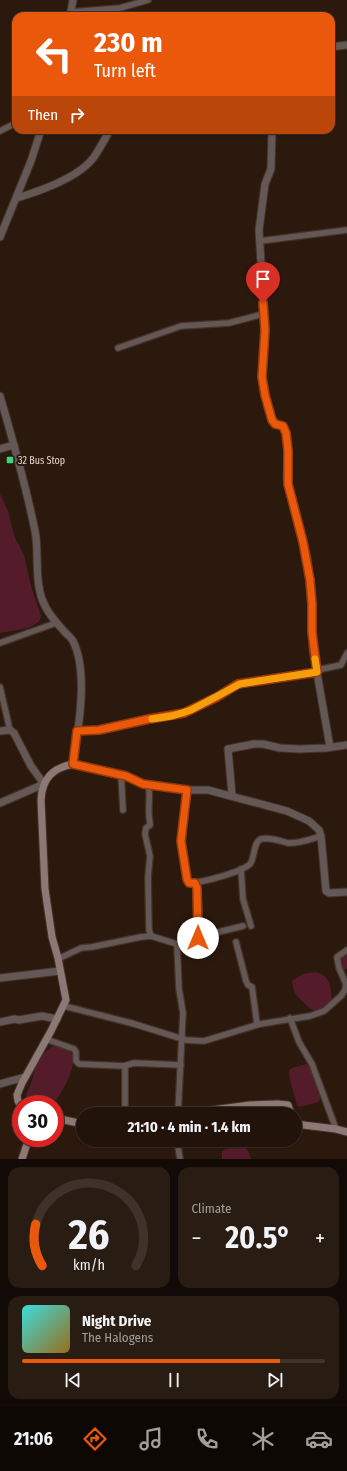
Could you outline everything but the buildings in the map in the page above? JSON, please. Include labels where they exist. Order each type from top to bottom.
[{"type":"main road","points":[[17,1095],[66,1000],[52,937],[45,889],[41,800],[44,784],[49,776],[62,766],[73,764]]},
{"type":"main road","points":[[235,1107],[278,1104],[288,1105],[289,1107]]},
{"type":"main road","points":[[64,1120],[76,1122]]},
{"type":"main road","points":[[302,1125],[336,1129],[347,1132]]},
{"type":"main road","points":[[22,1159],[26,1147]]},
{"type":"street","points":[[70,12],[73,0]]},
{"type":"street","points":[[87,12],[120,8],[148,0]]},
{"type":"street","points":[[335,46],[347,45]]},
{"type":"street","points":[[0,131],[12,125]]},
{"type":"street","points":[[0,237],[31,161],[40,134]]},
{"type":"street","points":[[16,198],[53,185],[82,169],[95,156],[108,134]]},
{"type":"street","points":[[272,134],[271,169],[265,184],[259,230],[265,330],[262,377],[272,420],[275,424],[283,426],[286,433],[288,450],[288,484],[303,542],[310,580],[312,632],[317,672],[330,747]]},
{"type":"street","points":[[260,241],[347,230]]},
{"type":"street","points":[[118,348],[181,326],[229,323],[263,314]]},
{"type":"street","points":[[0,396],[27,494],[35,533],[37,571],[43,602],[56,623],[72,639],[77,650],[81,677],[73,764],[120,774],[143,784],[187,790],[208,790],[232,795],[303,817],[319,830],[321,836],[326,891],[329,893],[347,892]]},
{"type":"street","points":[[0,449],[14,445]]},
{"type":"street","points":[[0,643],[56,623]]},
{"type":"street","points":[[77,731],[99,730],[184,713],[217,697],[238,684],[317,672],[322,669],[342,664],[347,653]]},
{"type":"street","points":[[0,687],[10,730]]},
{"type":"street","points":[[0,731],[10,730],[13,731],[18,737],[31,766],[44,784],[0,803]]},
{"type":"street","points":[[232,795],[228,749],[254,744],[263,744],[280,748],[330,747],[347,745]]},
{"type":"street","points":[[120,774],[123,810]]},
{"type":"street","points":[[148,784],[150,791],[150,825],[146,828],[145,834],[150,856],[148,877],[149,930],[151,936]]},
{"type":"street","points":[[187,790],[181,841],[187,879],[189,883],[195,883],[241,869],[250,864],[258,841],[262,839],[274,839],[296,843],[321,836]]},
{"type":"street","points":[[241,869],[243,899],[251,926]]},
{"type":"street","points":[[58,959],[81,948],[92,948],[133,938],[151,936],[177,944],[195,942],[198,940],[199,904],[195,883]]},
{"type":"street","points":[[198,937],[243,926]]},
{"type":"street","points":[[236,942],[246,981],[252,987],[257,1024]]},
{"type":"street","points":[[177,944],[179,989],[183,1013],[178,1107]]},
{"type":"street","points":[[64,1006],[124,1021],[182,1039],[204,1040],[257,1024],[310,1016],[321,1012],[341,996],[345,990],[346,984],[337,957],[347,950]]},
{"type":"street","points":[[0,978],[60,971]]},
{"type":"street","points":[[0,1022],[15,1018],[19,1020],[42,1016],[57,1019]]},
{"type":"street","points":[[290,1018],[299,1042],[312,1064],[336,1129]]},
{"type":"street","points":[[46,1039],[74,1049],[76,1052],[76,1061],[79,1064],[124,1066],[134,1063],[181,1065]]},
{"type":"street","points":[[124,1066],[125,1107]]},
{"type":"street","points":[[0,1084],[25,1077]]},
{"type":"street","points":[[178,1147],[180,1159]]},
{"type":"shaded area","points":[[0,494],[8,511],[15,538],[24,555],[31,586],[41,616],[39,622],[28,628],[0,633]]},
{"type":"shaded area","points":[[347,953],[347,969],[342,970],[339,959]]},
{"type":"shaded area","points":[[316,972],[325,976],[327,979],[332,1002],[318,1011],[311,1009],[298,997],[292,985],[292,981],[303,974]]},
{"type":"shaded area","points":[[54,1046],[64,1047],[69,1050],[72,1055],[72,1069],[65,1086],[60,1095],[26,1095],[32,1082],[35,1068],[46,1051]]},
{"type":"shaded area","points":[[310,1063],[321,1097],[319,1102],[300,1107],[297,1105],[290,1080],[289,1071],[292,1068]]},
{"type":"shaded area","points":[[246,1147],[251,1159],[222,1159],[222,1152],[225,1149]]},
{"type":"slow traffic","points":[[152,719],[184,713],[240,684],[277,677],[317,672],[315,659]]},
{"type":"place","name":"32 Bus Stop","points":[[10,460]]},
{"type":"route","points":[[198,938],[199,904],[197,888],[195,883],[189,883],[187,879],[181,841],[181,833],[184,826],[187,790],[143,784],[126,776],[73,764],[77,731],[93,731],[149,719],[172,716],[191,710],[223,694],[238,684],[317,672],[313,650],[312,604],[307,557],[287,479],[288,450],[286,433],[283,426],[275,424],[272,420],[262,377],[265,330],[263,303]]}]
